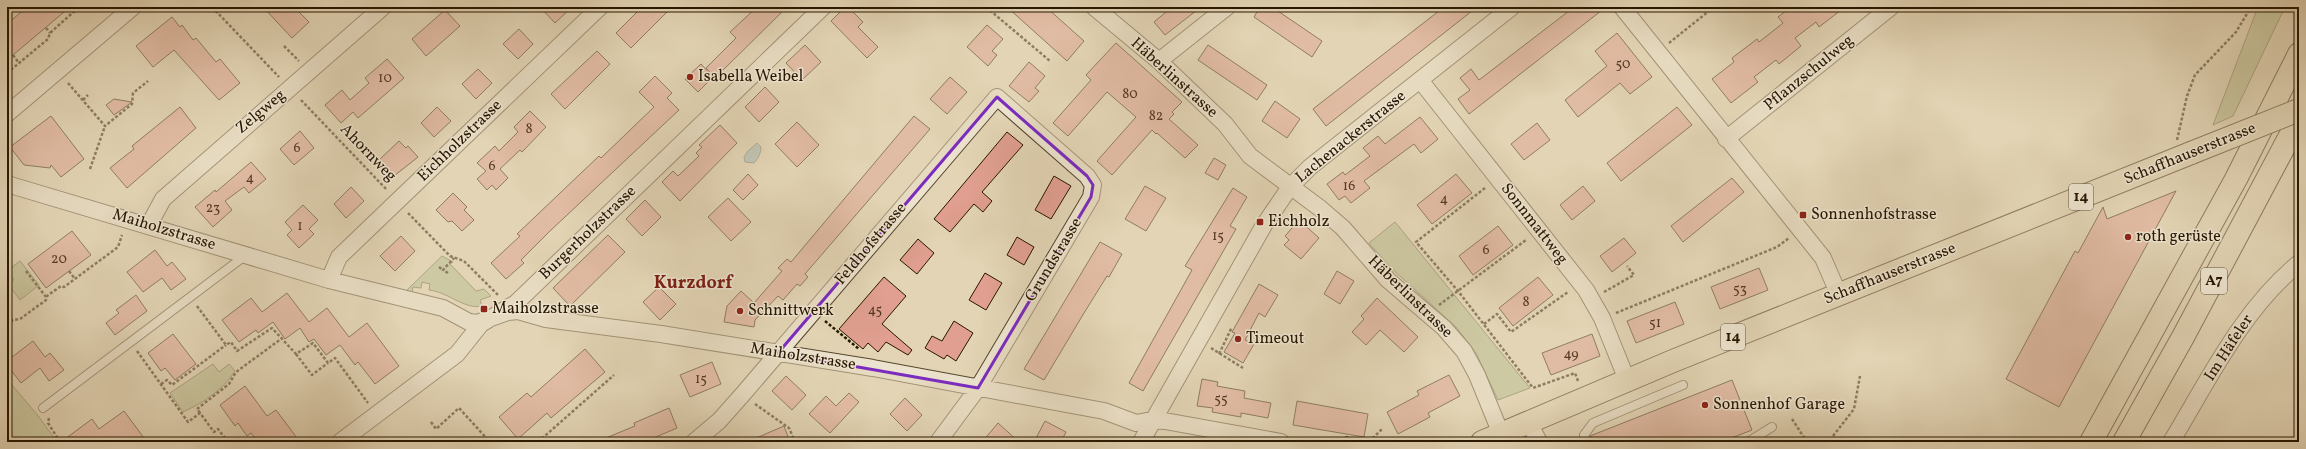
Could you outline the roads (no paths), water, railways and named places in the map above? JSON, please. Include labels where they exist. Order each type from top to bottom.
[{"type":"main road","name":"A7","points":[[2091,442],[2236,179],[2299,54]]},
{"type":"main road","name":"Schaffhauserstrasse","points":[[1482,442],[1627,380],[2299,110]]},
{"type":"main road","name":"A7","points":[[2124,442],[2183,337],[2299,119]]},
{"type":"street","points":[[7,114],[133,7]]},
{"type":"street","name":"Zelgweg","points":[[149,225],[163,199],[278,97],[383,7]]},
{"type":"street","name":"Eichholzstrasse","points":[[329,280],[339,257],[600,7]]},
{"type":"street","name":"Burgerholzstrasse","points":[[340,442],[457,354],[476,330],[516,303],[823,7]]},
{"type":"street","name":"Häberlinstrasse","points":[[1094,7],[1159,61],[1225,124],[1250,156],[1290,187],[1322,209],[1343,228],[1388,280],[1444,328],[1464,351],[1477,375],[1501,434]]},
{"type":"street","points":[[1159,61],[1227,7]]},
{"type":"street","name":"Lachenackerstrasse","points":[[1141,442],[1197,340],[1264,225],[1290,187],[1310,167],[1512,7]]},
{"type":"street","points":[[1622,7],[1726,139],[1800,229],[1827,265],[1839,295]]},
{"type":"street","name":"Pflanzschulweg","points":[[1726,139],[1891,7]]},
{"type":"street","name":"Sonnmattweg","points":[[1420,80],[1581,284],[1602,318],[1627,380]]},
{"type":"street","name":"Feldhofstrasse","points":[[694,442],[719,421],[997,97]]},
{"type":"street","name":"Grundstrasse","points":[[938,442],[978,388],[1091,197],[1093,185],[1087,176],[997,97]]},
{"type":"street","name":"Maiholzstrasse","points":[[7,184],[149,225],[329,280],[443,308],[469,322],[489,320],[508,312],[518,311],[546,320],[639,331],[778,353],[978,388],[1104,411],[1136,423],[1152,420],[1280,442]]},
{"type":"street","name":"Im Häfeler","points":[[2171,442],[2238,330],[2270,290],[2299,263]]},
{"type":"street","points":[[1530,422],[1538,442]]},
{"type":"lane","points":[[42,408],[246,254]]},
{"type":"lane","points":[[1586,442],[1584,435],[1593,423],[1683,385]]},
{"type":"lane","points":[[1748,442],[1772,427]]},
{"type":"water","points":[[757,143],[761,147],[757,160],[754,163],[745,162],[744,157]]},
{"type":"place","name":"Isabella Weibel","points":[[690,77]]},
{"type":"place","name":"Sonnenhofstrasse","points":[[1803,215]]},
{"type":"place","name":"Eichholz","points":[[1260,222]]},
{"type":"place","name":"roth gerüste","points":[[2128,237]]},
{"type":"place","name":"Maiholzstrasse","points":[[484,309]]},
{"type":"place","name":"Schnittwerk","points":[[740,311]]},
{"type":"place","name":"Timeout","points":[[1238,339]]},
{"type":"place","name":"Sonnenhof Garage","points":[[1705,405]]},
{"type":"district","name":"Kurzdorf","points":[[693,283]]}]
